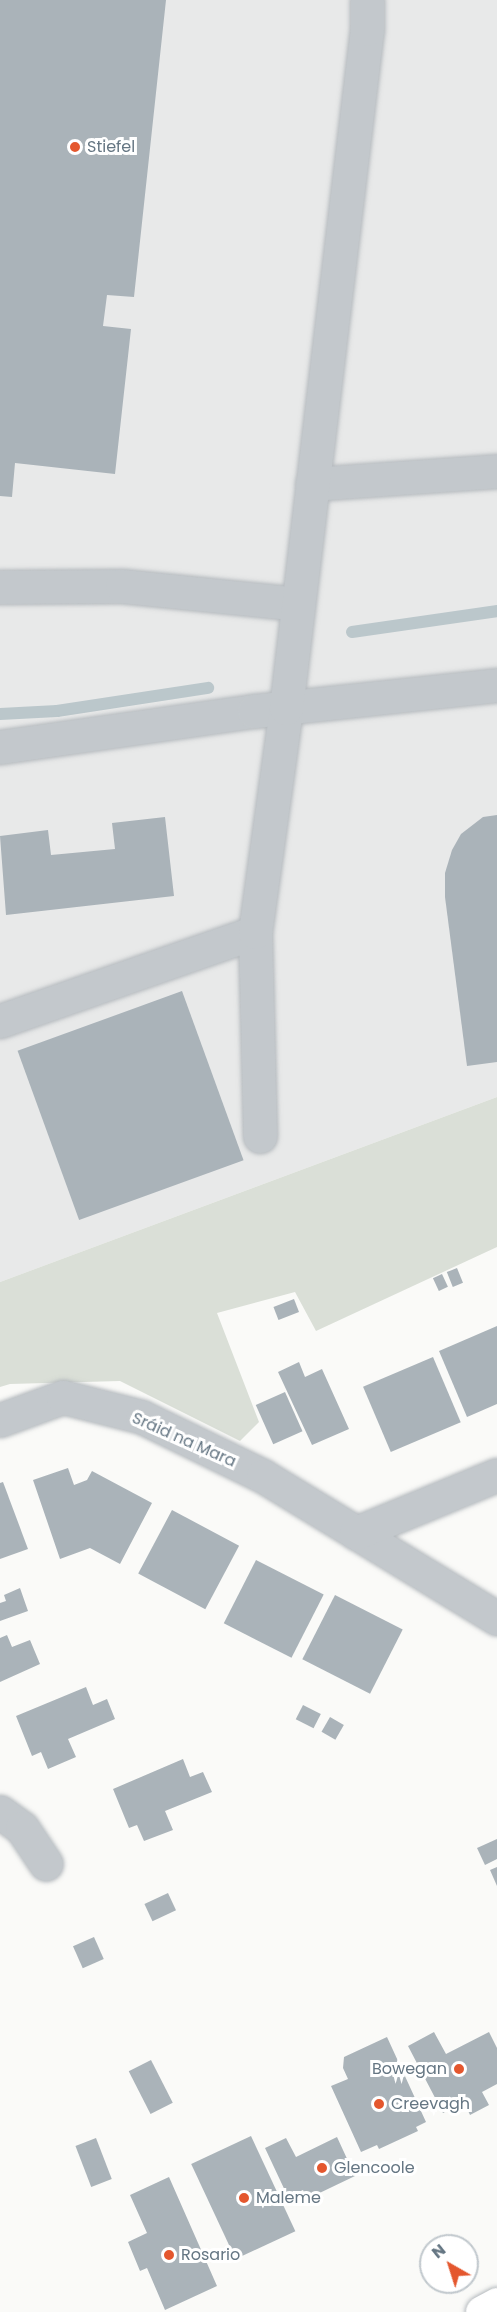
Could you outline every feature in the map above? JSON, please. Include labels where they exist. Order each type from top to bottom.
[{"type":"main road","points":[[482,2312],[497,2304]]},
{"type":"street","points":[[260,1136],[255,932],[286,708],[367,29],[367,0]]},
{"type":"street","points":[[312,484],[497,471]]},
{"type":"street","points":[[0,587],[123,586],[298,604]]},
{"type":"street","points":[[0,747],[286,708],[497,685]]},
{"type":"street","points":[[0,1021],[255,932]]},
{"type":"street","name":"Sráid na Mara","points":[[0,1420],[63,1397],[142,1417],[263,1476],[497,1618]]},
{"type":"street","points":[[356,1533],[497,1475]]},
{"type":"street","points":[[0,1812],[22,1828],[46,1864]]},
{"type":"shaded area","points":[[0,0],[497,0],[497,1097],[0,1282]]},
{"type":"shaded area","points":[[497,1097],[497,1247],[316,1331],[295,1292],[217,1313],[259,1422],[240,1441],[120,1381],[10,1384],[0,1387],[0,1282]]},
{"type":"building","name":"Stiefel","points":[[0,0],[166,0],[134,297],[107,295],[103,326],[131,329],[115,474],[15,463],[12,497],[0,496]]},
{"type":"building","points":[[497,815],[497,1062],[467,1066],[445,897],[445,873],[452,850],[461,834],[483,817]]},
{"type":"building","points":[[165,817],[174,896],[6,915],[0,836],[48,830],[51,855],[115,849],[112,823]]},
{"type":"building","points":[[182,991],[244,1160],[79,1220],[18,1051]]},
{"type":"building","points":[[457,1268],[463,1283],[453,1287],[447,1272]]},
{"type":"building","points":[[442,1274],[448,1287],[439,1291],[433,1278]]},
{"type":"building","points":[[294,1299],[299,1312],[278,1320],[273,1307]]},
{"type":"building","points":[[497,1326],[497,1404],[467,1417],[439,1351]]},
{"type":"building","points":[[433,1357],[461,1422],[391,1452],[363,1387]]},
{"type":"building","points":[[299,1362],[305,1377],[322,1369],[349,1429],[312,1445],[278,1372]]},
{"type":"building","points":[[285,1392],[302,1431],[273,1444],[256,1405]]},
{"type":"building","points":[[68,1468],[74,1485],[87,1480],[92,1471],[152,1503],[120,1564],[90,1548],[60,1559],[33,1480]]},
{"type":"building","points":[[3,1482],[28,1549],[0,1559],[0,1483]]},
{"type":"building","points":[[172,1510],[239,1546],[205,1609],[138,1574]]},
{"type":"building","points":[[256,1560],[324,1595],[291,1658],[224,1623]]},
{"type":"building","points":[[20,1588],[28,1611],[0,1621],[0,1603],[6,1601],[4,1595]]},
{"type":"building","points":[[335,1595],[403,1630],[370,1694],[302,1659]]},
{"type":"building","points":[[7,1635],[12,1647],[30,1640],[40,1664],[0,1682],[0,1638]]},
{"type":"building","points":[[86,1687],[93,1705],[107,1699],[115,1719],[68,1739],[76,1757],[48,1769],[41,1752],[32,1756],[16,1716]]},
{"type":"building","points":[[303,1705],[321,1714],[314,1728],[296,1719]]},
{"type":"building","points":[[330,1717],[344,1725],[335,1740],[322,1732]]},
{"type":"building","points":[[183,1759],[190,1777],[203,1772],[212,1792],[165,1811],[173,1830],[144,1841],[137,1825],[129,1828],[113,1789]]},
{"type":"building","points":[[497,1839],[497,1859],[485,1865],[477,1848]]},
{"type":"building","points":[[497,1867],[497,1886],[490,1870]]},
{"type":"building","points":[[168,1893],[176,1910],[152,1921],[144,1904]]},
{"type":"building","points":[[94,1937],[104,1959],[83,1968],[73,1946]]},
{"type":"building","name":"Bowegan","points":[[434,2032],[446,2054],[489,2032],[497,2048],[497,2084],[482,2092],[489,2105],[470,2115],[464,2102],[443,2113],[408,2046]]},
{"type":"building","name":"Creevagh","points":[[387,2037],[426,2122],[416,2127],[418,2131],[379,2149],[377,2145],[361,2152],[331,2086],[348,2079],[343,2068],[344,2057]]},
{"type":"building","points":[[151,2060],[173,2103],[151,2114],[129,2071]]},
{"type":"building","name":"Maleme","points":[[251,2136],[295,2231],[236,2259],[191,2164]]},
{"type":"building","name":"Glencoole","points":[[337,2137],[355,2176],[307,2199],[303,2190],[288,2197],[265,2148],[286,2138],[296,2157]]},
{"type":"building","points":[[96,2138],[112,2179],[91,2187],[75,2146]]},
{"type":"building","name":"Rosario","points":[[169,2177],[217,2286],[165,2310],[147,2268],[140,2271],[128,2242],[147,2233],[130,2195]]},
{"type":"waterway","points":[[352,632],[497,611]]},
{"type":"waterway","points":[[0,714],[57,711],[208,688]]},
{"type":"place","name":"Stiefel","points":[[75,147]]},
{"type":"place","name":"Bowegan","points":[[459,2069]]},
{"type":"place","name":"Creevagh","points":[[379,2104]]},
{"type":"place","name":"Glencoole","points":[[322,2168]]},
{"type":"place","name":"Maleme","points":[[244,2198]]},
{"type":"place","name":"Rosario","points":[[169,2255]]}]
